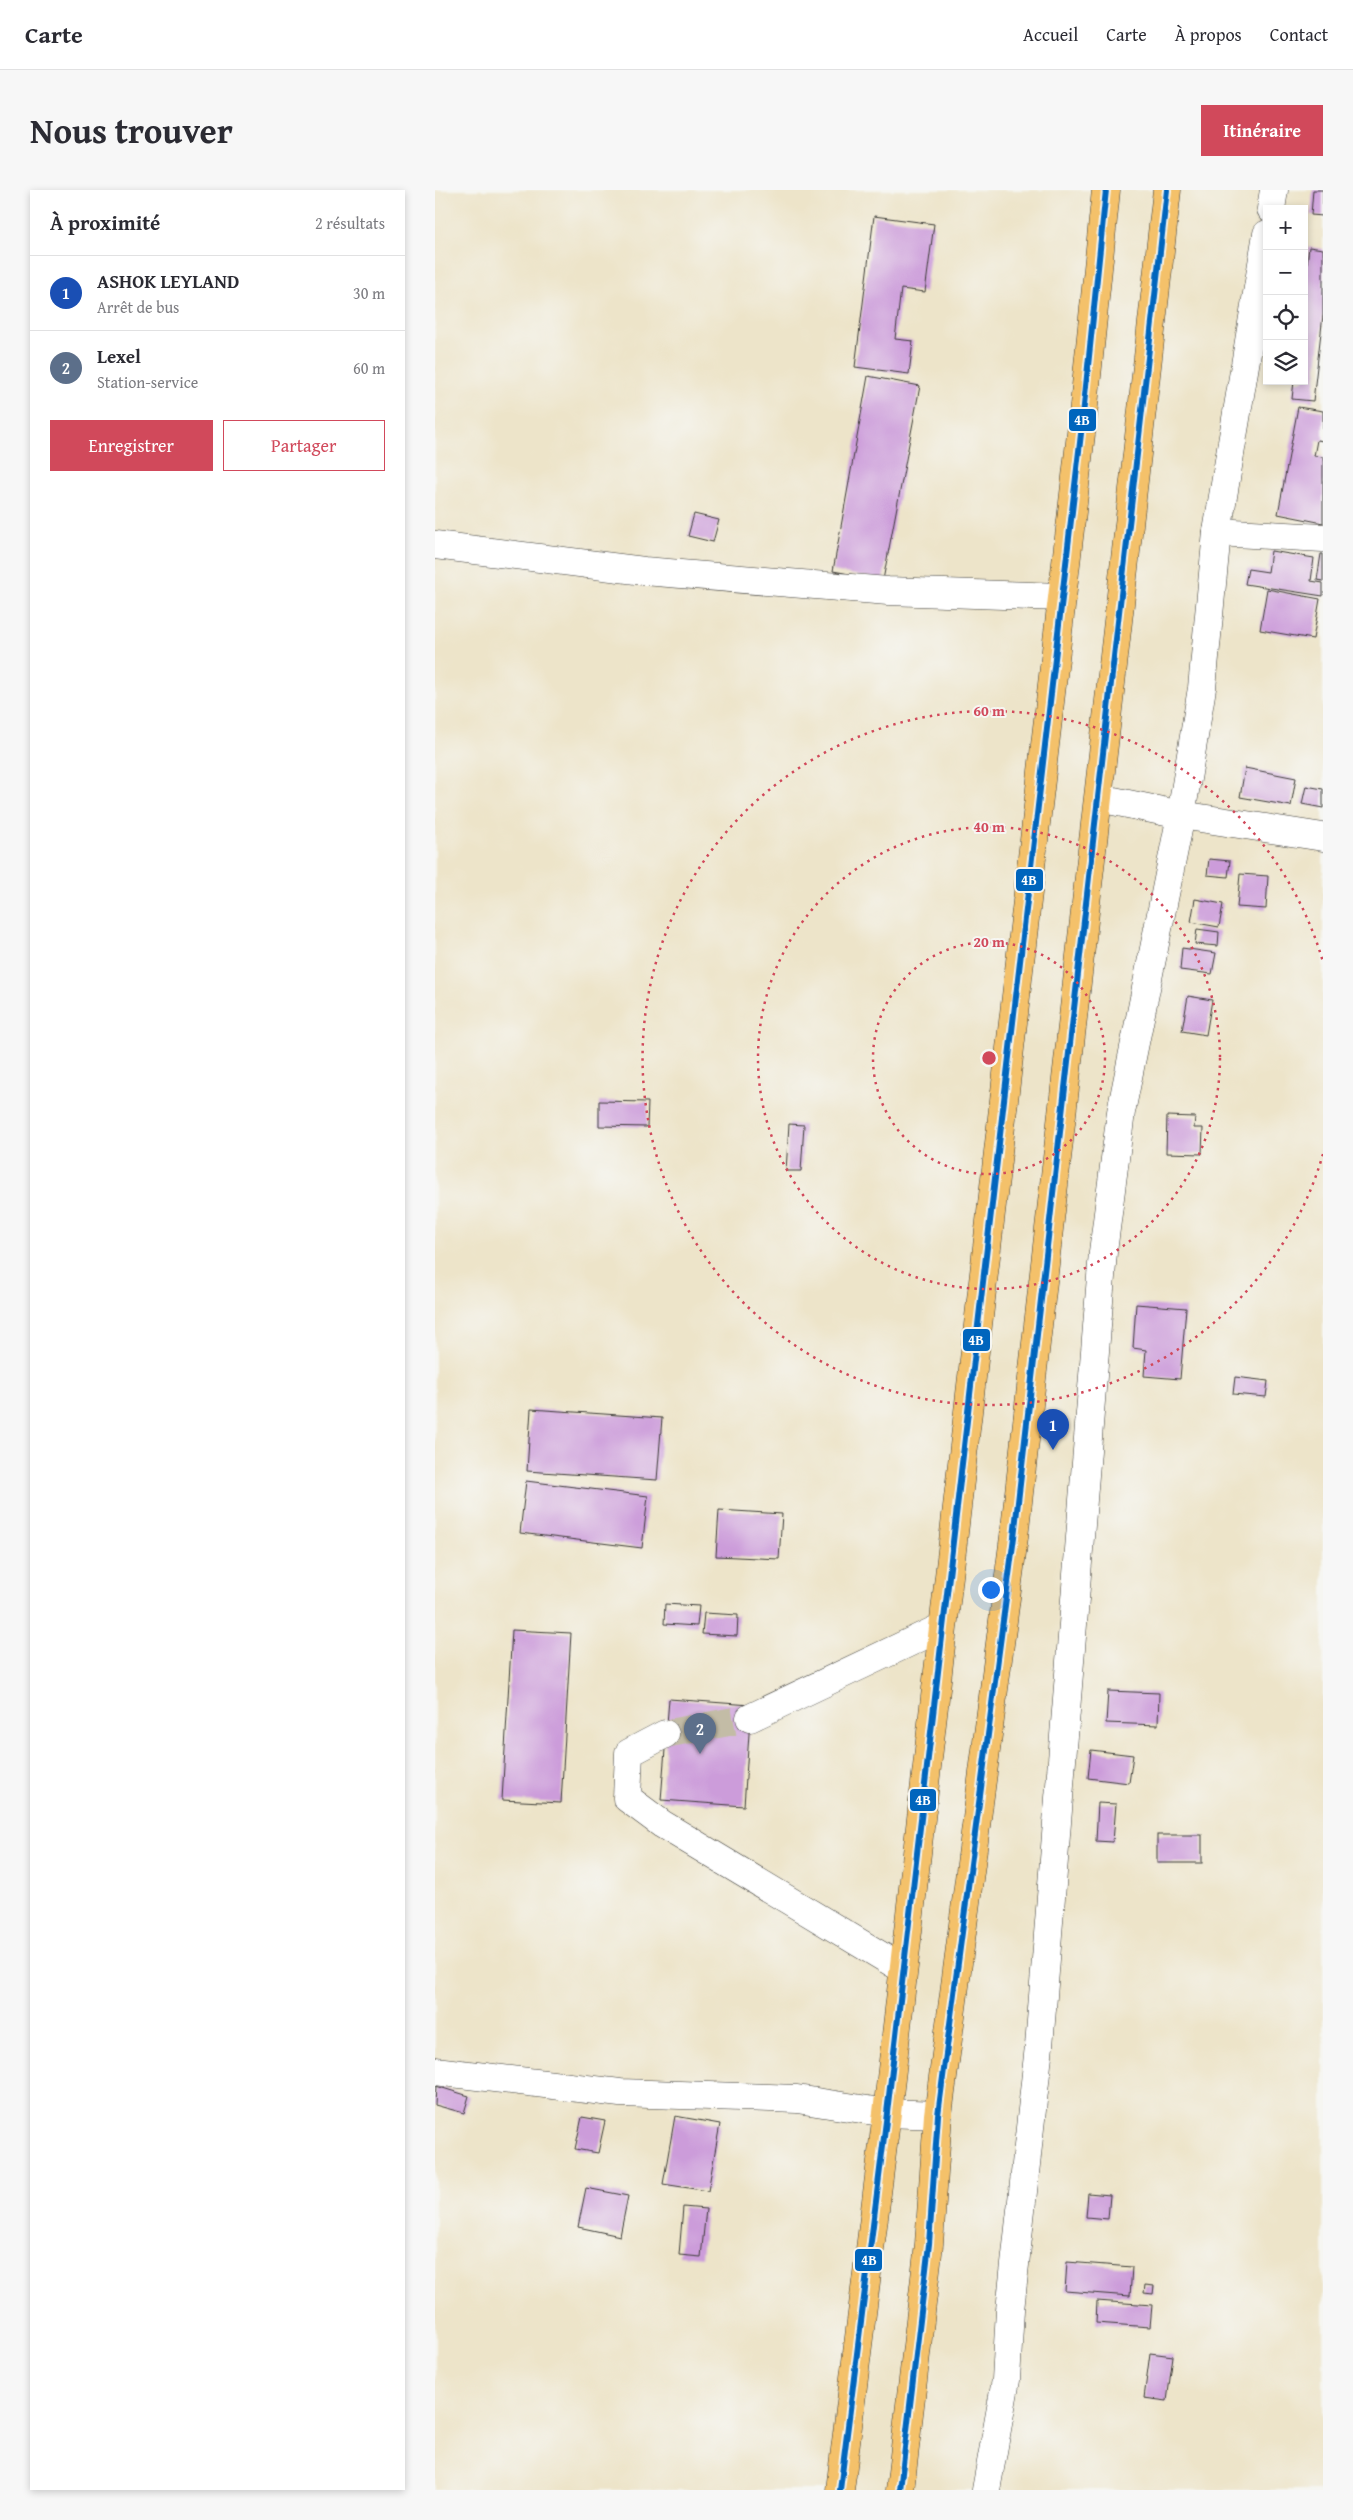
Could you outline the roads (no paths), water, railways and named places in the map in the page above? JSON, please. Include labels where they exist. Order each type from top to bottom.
[{"type":"highway","points":[[840,2490],[887,2113],[1082,425],[1106,190]]},
{"type":"highway","points":[[900,2490],[929,2244],[939,2115],[1014,1537],[1167,190]]},
{"type":"street","points":[[1272,205],[1274,190]]},
{"type":"street","points":[[985,2490],[1006,2380],[1010,2310],[1039,2046],[1103,1252],[1121,1112],[1181,815],[1202,688],[1217,532],[1264,250]]},
{"type":"street","points":[[1217,532],[1323,538]]},
{"type":"street","points":[[435,545],[644,570],[888,591],[1061,597]]},
{"type":"street","points":[[1099,798],[1181,815],[1323,837]]},
{"type":"street","points":[[750,1718],[942,1627]]},
{"type":"street","points":[[665,1734],[629,1753],[627,1798],[662,1824],[903,1969]]},
{"type":"street","points":[[435,2071],[620,2093],[797,2100],[887,2113],[939,2115]]},
{"type":"tunnel","points":[[665,1734],[750,1718]]},
{"type":"place","name":"ASHOK LEYLAND","points":[[1053,1450]]},
{"type":"place","name":"Lexel","points":[[700,1754]]}]
